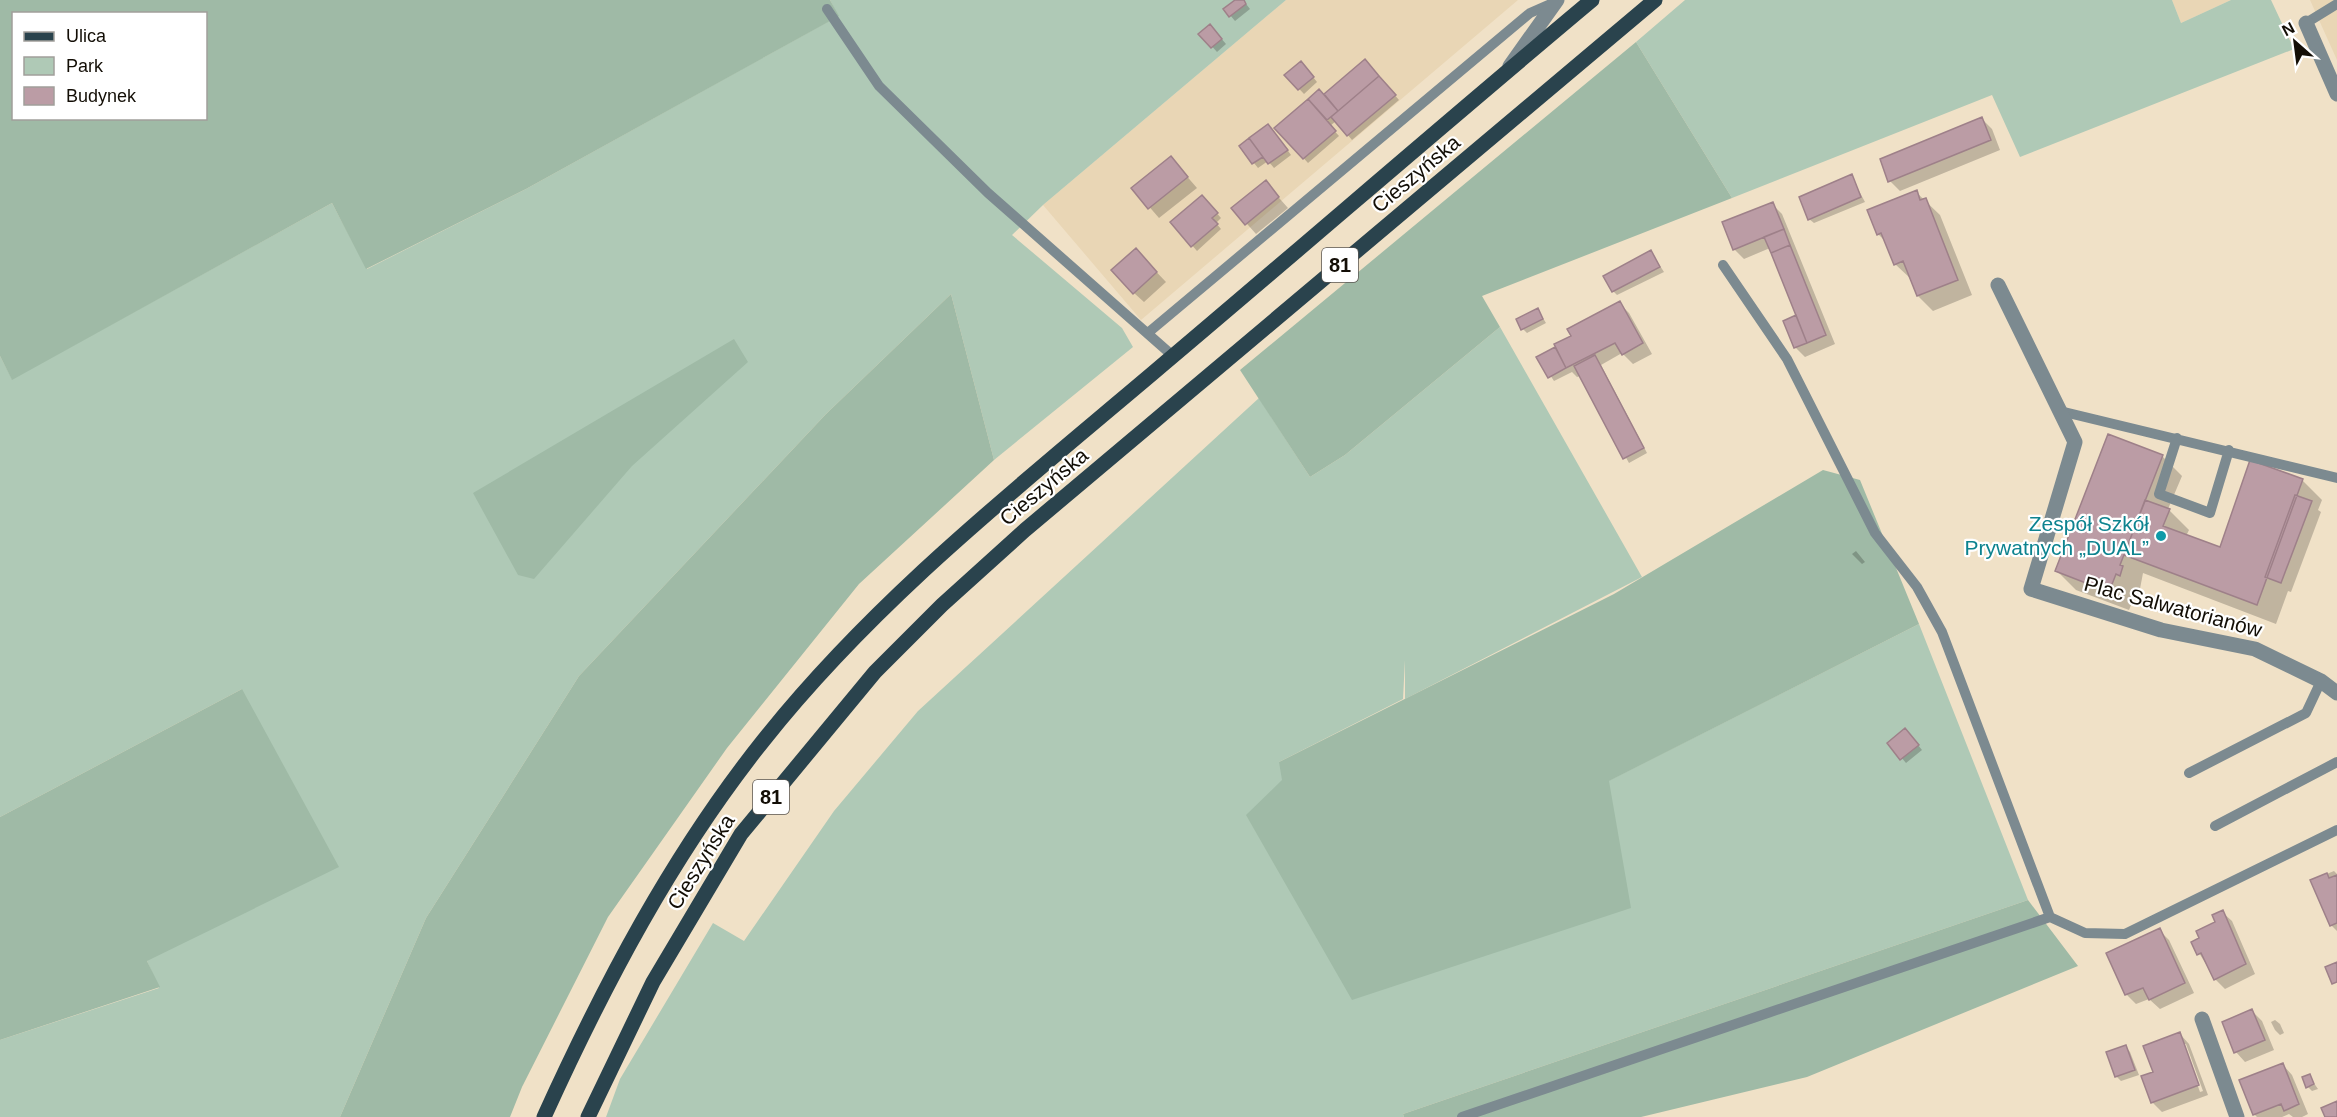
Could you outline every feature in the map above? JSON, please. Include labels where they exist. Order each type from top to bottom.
[{"type":"main road","name":"Cieszyńska","points":[[544,1117],[583,1032],[665,881],[762,742],[811,684],[912,582],[1012,492],[1592,0]]},
{"type":"main road","name":"Cieszyńska","points":[[588,1117],[653,982],[741,834],[875,672],[942,605],[1025,530],[1655,0]]},
{"type":"street","points":[[1506,72],[1555,2]]},
{"type":"street","points":[[2306,23],[2337,94]]},
{"type":"street","name":"Plac Salwatorianów","points":[[1998,285],[2075,442],[2031,589],[2161,630],[2255,649],[2321,681],[2337,693]]},
{"type":"street","points":[[2202,1019],[2237,1117]]},
{"type":"lane","points":[[1149,332],[1530,13],[1555,2]]},
{"type":"lane","points":[[2306,23],[2337,4]]},
{"type":"lane","points":[[827,9],[879,87],[988,193],[1149,332],[1173,356]]},
{"type":"lane","points":[[1723,265],[1787,358],[1875,533],[1917,587],[1942,632],[2050,917]]},
{"type":"lane","points":[[2060,411],[2229,450],[2337,478]]},
{"type":"lane","points":[[2177,438],[2159,494],[2210,513],[2229,450]]},
{"type":"lane","points":[[2189,773],[2306,713],[2321,681]]},
{"type":"lane","points":[[2215,826],[2337,762]]},
{"type":"lane","points":[[1462,1117],[2050,917],[2085,933],[2125,934],[2337,830]]},
{"type":"shaded area","points":[[1286,0],[1518,0],[1141,320],[1043,205]]},
{"type":"shaded area","points":[[2172,0],[2231,0],[2181,23]]},
{"type":"shaded area","points":[[2310,0],[2337,0],[2337,60]]},
{"type":"green space","points":[[0,0],[830,0],[839,16],[526,189],[366,269],[332,203],[12,380],[0,356]]},
{"type":"green space","points":[[830,0],[1286,0],[1043,205],[1012,235],[1122,328],[1133,347],[994,460],[951,294],[826,414],[579,676],[426,918],[340,1117],[0,1117],[0,1040],[159,988],[147,961],[242,689],[0,817],[0,356],[12,379],[332,203],[367,269],[526,189],[838,16]]},
{"type":"green space","points":[[1685,0],[2172,0],[2181,23],[2231,0],[2271,0],[2294,49],[2020,157],[1992,95],[1732,198],[1636,42]]},
{"type":"green space","points":[[1636,42],[1732,198],[1482,296],[1500,327],[1345,455],[1310,477],[1240,370]]},
{"type":"green space","points":[[951,294],[994,460],[859,584],[727,748],[608,917],[522,1087],[510,1117],[340,1117],[426,918],[579,676],[826,414]]},
{"type":"green space","points":[[1500,327],[1642,577],[1405,699],[1405,660],[1403,699],[1279,762],[1608,781],[1919,624],[2028,900],[1403,1114],[1404,1117],[606,1117],[620,1079],[713,923],[744,941],[834,811],[918,711],[1259,398],[1310,477],[1345,455]]},
{"type":"green space","points":[[734,339],[748,362],[632,466],[534,579],[518,575],[473,493]]},
{"type":"green space","points":[[1823,470],[1860,480],[1919,624],[1609,781],[1631,908],[1352,1000],[1246,815],[1282,780],[1279,762],[1614,594]]},
{"type":"green space","points":[[242,689],[339,867],[147,961],[160,987],[0,1040],[0,817]]},
{"type":"green space","points":[[2028,900],[2078,966],[1807,1077],[1641,1117],[1404,1117],[1403,1114]]},
{"type":"building","points":[[1235,0],[1244,0],[1246,4],[1229,17],[1223,9]]},
{"type":"building","points":[[1210,24],[1222,39],[1211,48],[1198,34]]},
{"type":"building","points":[[1365,59],[1379,76],[1338,111],[1324,94]]},
{"type":"building","points":[[1301,61],[1314,77],[1298,90],[1284,75]]},
{"type":"building","points":[[1379,76],[1396,95],[1347,136],[1331,117]]},
{"type":"building","points":[[1319,89],[1338,111],[1327,120],[1308,99]]},
{"type":"building","points":[[1308,99],[1336,131],[1303,159],[1274,128]]},
{"type":"building","points":[[1982,117],[1991,140],[1888,182],[1880,159]]},
{"type":"building","points":[[1268,124],[1288,150],[1268,164],[1249,138]]},
{"type":"building","points":[[1249,138],[1263,157],[1252,164],[1239,146]]},
{"type":"building","points":[[1171,156],[1188,177],[1148,209],[1131,188]]},
{"type":"building","points":[[1852,174],[1861,197],[1808,220],[1799,197]]},
{"type":"building","points":[[1266,180],[1279,197],[1245,225],[1231,208]]},
{"type":"building","points":[[1917,190],[1920,200],[1926,198],[1958,280],[1917,296],[1903,261],[1894,265],[1881,233],[1877,235],[1867,210]]},
{"type":"building","points":[[1202,195],[1218,213],[1212,218],[1218,224],[1191,247],[1170,222]]},
{"type":"building","points":[[1773,202],[1784,229],[1733,250],[1722,222]]},
{"type":"building","points":[[1784,229],[1790,245],[1771,253],[1764,237]]},
{"type":"building","points":[[1790,245],[1826,335],[1807,343],[1771,253]]},
{"type":"building","points":[[1136,248],[1157,272],[1133,294],[1111,270]]},
{"type":"building","points":[[1651,250],[1660,267],[1612,292],[1603,276]]},
{"type":"building","points":[[1620,301],[1643,343],[1622,355],[1615,343],[1566,368],[1554,344],[1571,336],[1567,329]]},
{"type":"building","points":[[1538,308],[1543,319],[1521,330],[1516,319]]},
{"type":"building","points":[[1796,315],[1807,343],[1794,348],[1783,321]]},
{"type":"building","points":[[1555,347],[1566,368],[1548,378],[1536,357]]},
{"type":"building","points":[[1595,355],[1644,448],[1623,459],[1574,366]]},
{"type":"building","points":[[2108,434],[2163,455],[2120,565],[2123,566],[2120,576],[2116,574],[2109,592],[2055,571]]},
{"type":"building","name":"Zespół Szkół Prywatnych „DUAL”","points":[[2250,460],[2303,479],[2257,605],[2124,555],[2145,500],[2170,509],[2163,526],[2220,547]]},
{"type":"building","points":[[2295,495],[2312,501],[2281,583],[2265,577]]},
{"type":"building","points":[[1905,728],[1919,745],[1900,760],[1887,743]]},
{"type":"building","points":[[2327,873],[2329,878],[2337,875],[2337,923],[2330,926],[2310,880]]},
{"type":"building","points":[[2223,910],[2246,964],[2214,980],[2201,953],[2197,955],[2191,942],[2199,938],[2196,931],[2215,922],[2212,915]]},
{"type":"building","points":[[2160,928],[2185,983],[2149,1000],[2143,988],[2125,995],[2106,953]]},
{"type":"building","points":[[2337,962],[2337,982],[2332,984],[2325,967]]},
{"type":"building","points":[[2252,1009],[2265,1040],[2234,1053],[2222,1022]]},
{"type":"building","points":[[2180,1032],[2199,1085],[2151,1103],[2141,1076],[2153,1072],[2143,1046]]},
{"type":"building","points":[[2126,1045],[2135,1070],[2115,1077],[2106,1052]]},
{"type":"building","points":[[2283,1063],[2299,1104],[2284,1111],[2281,1104],[2253,1115],[2239,1080]]},
{"type":"building","points":[[2310,1074],[2314,1084],[2306,1088],[2302,1077]]},
{"type":"building","points":[[2337,1101],[2337,1117],[2325,1117],[2321,1108]]},
{"type":"place","name":"Zespół Szkół Prywatnych „DUAL”","points":[[2161,536]]}]
